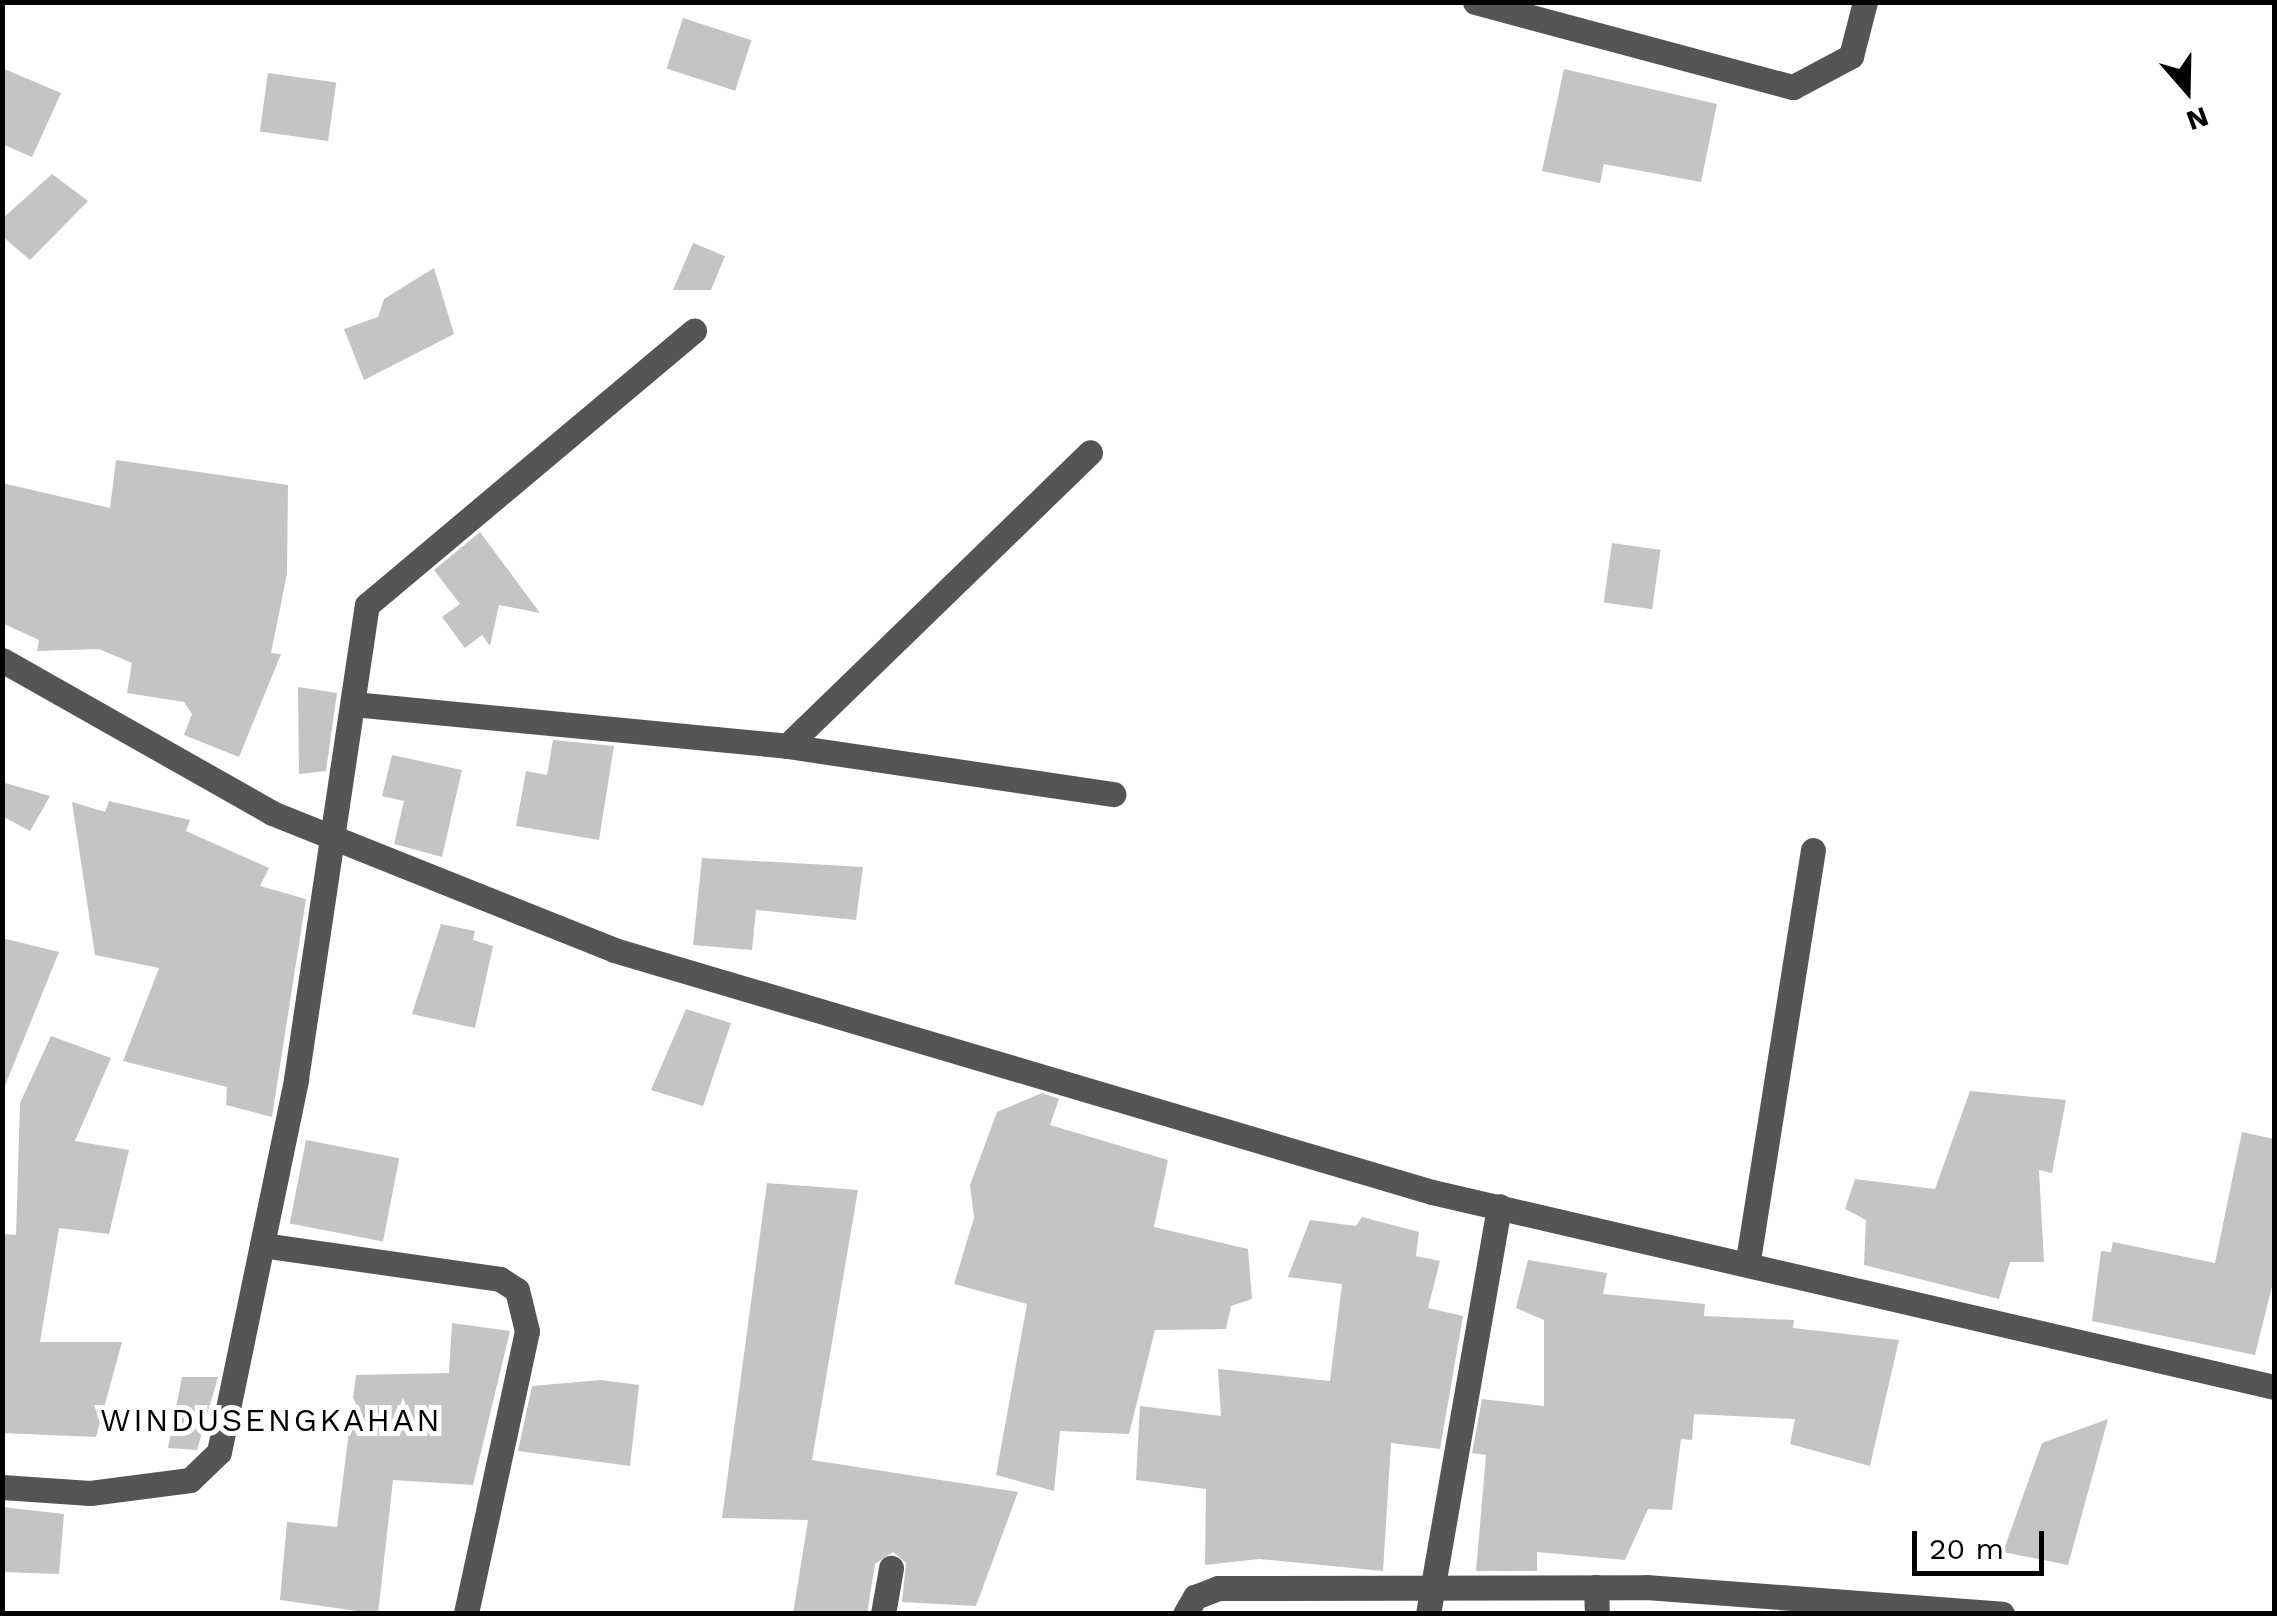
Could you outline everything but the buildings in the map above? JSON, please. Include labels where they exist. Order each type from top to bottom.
[{"type":"street","points":[[1474,2],[1793,87],[1851,56],[1865,2]]},
{"type":"street","points":[[2,1487],[90,1493],[190,1480],[208,1470],[220,1452],[336,838],[362,616],[374,595],[694,331]]},
{"type":"street","points":[[787,746],[1090,452]]},
{"type":"street","points":[[2,660],[272,812],[614,950],[1499,1206],[1748,1260],[2274,1388]]},
{"type":"street","points":[[353,704],[787,746],[1113,794]]},
{"type":"street","points":[[1748,1260],[1812,850]]},
{"type":"street","points":[[1428,1601],[1499,1206]]},
{"type":"street","points":[[262,1245],[500,1279],[517,1290],[527,1331],[466,1614]]},
{"type":"street","points":[[883,1614],[891,1568]]},
{"type":"street","points":[[1596,1587],[1597,1614]]},
{"type":"street","points":[[1186,1614],[1195,1597],[1218,1588],[1428,1601],[1596,1587],[1991,1613]]},
{"type":"district","name":"WINDUSENGKAHAN","points":[[271,1420]]}]
